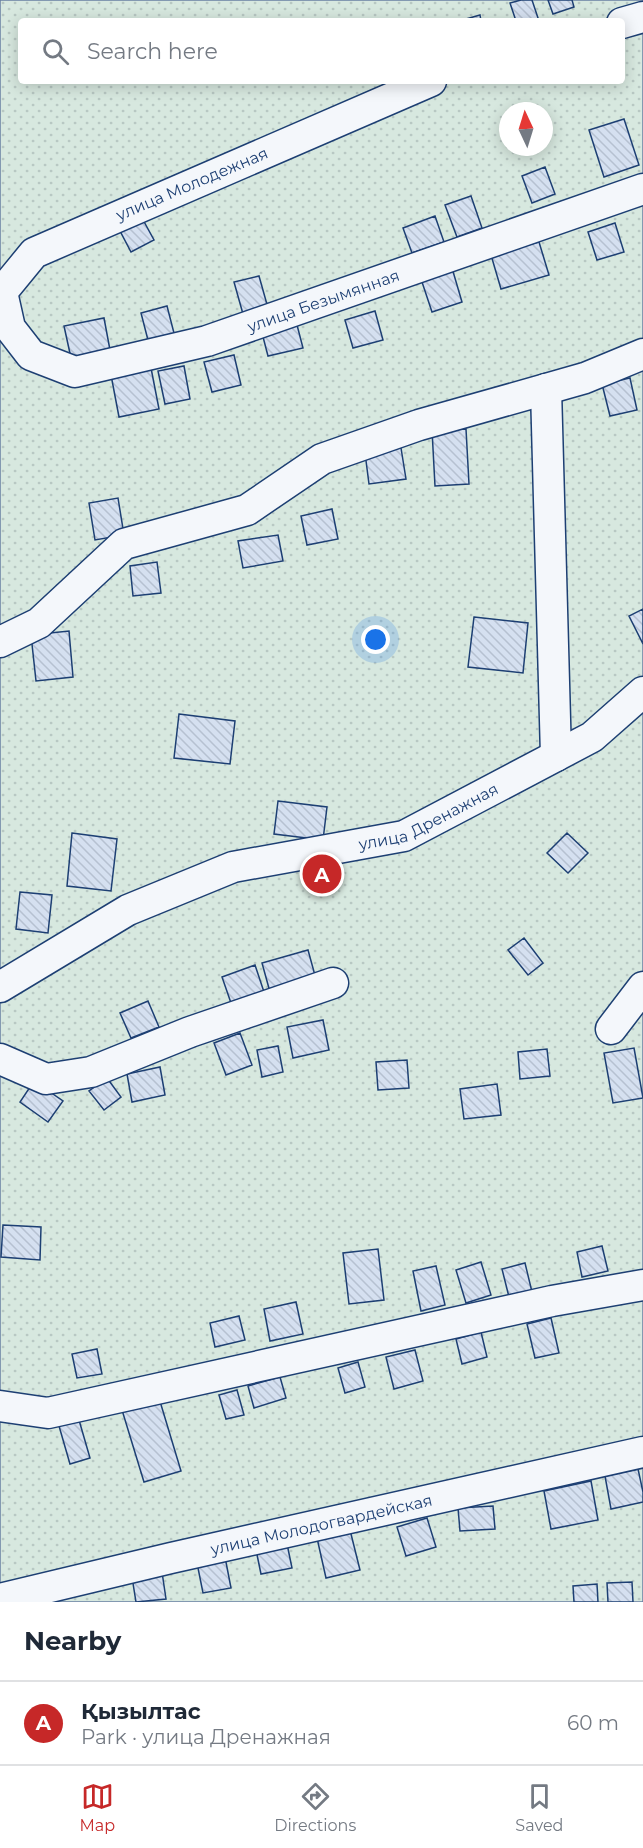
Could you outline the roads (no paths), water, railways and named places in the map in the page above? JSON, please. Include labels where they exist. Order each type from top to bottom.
[{"type":"street","points":[[625,22],[643,17]]},
{"type":"street","name":"улица Молодежная","points":[[5,331],[2,292],[34,253],[424,84]]},
{"type":"street","name":"улица Безымянная","points":[[5,331],[31,355],[75,372],[207,341],[643,189]]},
{"type":"street","points":[[0,642],[39,623],[124,544],[247,510],[322,459],[419,425],[585,378],[643,354]]},
{"type":"street","points":[[546,390],[556,756]]},
{"type":"street","name":"улица Дренажная","points":[[0,987],[128,910],[233,867],[404,836],[592,737],[643,692]]},
{"type":"street","points":[[0,1059],[46,1079],[91,1072],[190,1032],[333,983]]},
{"type":"street","points":[[611,1029],[643,987]]},
{"type":"street","points":[[0,1406],[48,1413],[552,1301],[643,1285]]},
{"type":"street","name":"улица Молодогвардейская","points":[[0,1599],[643,1452]]},
{"type":"place","name":"Қызылтас","points":[[322,874]]}]
